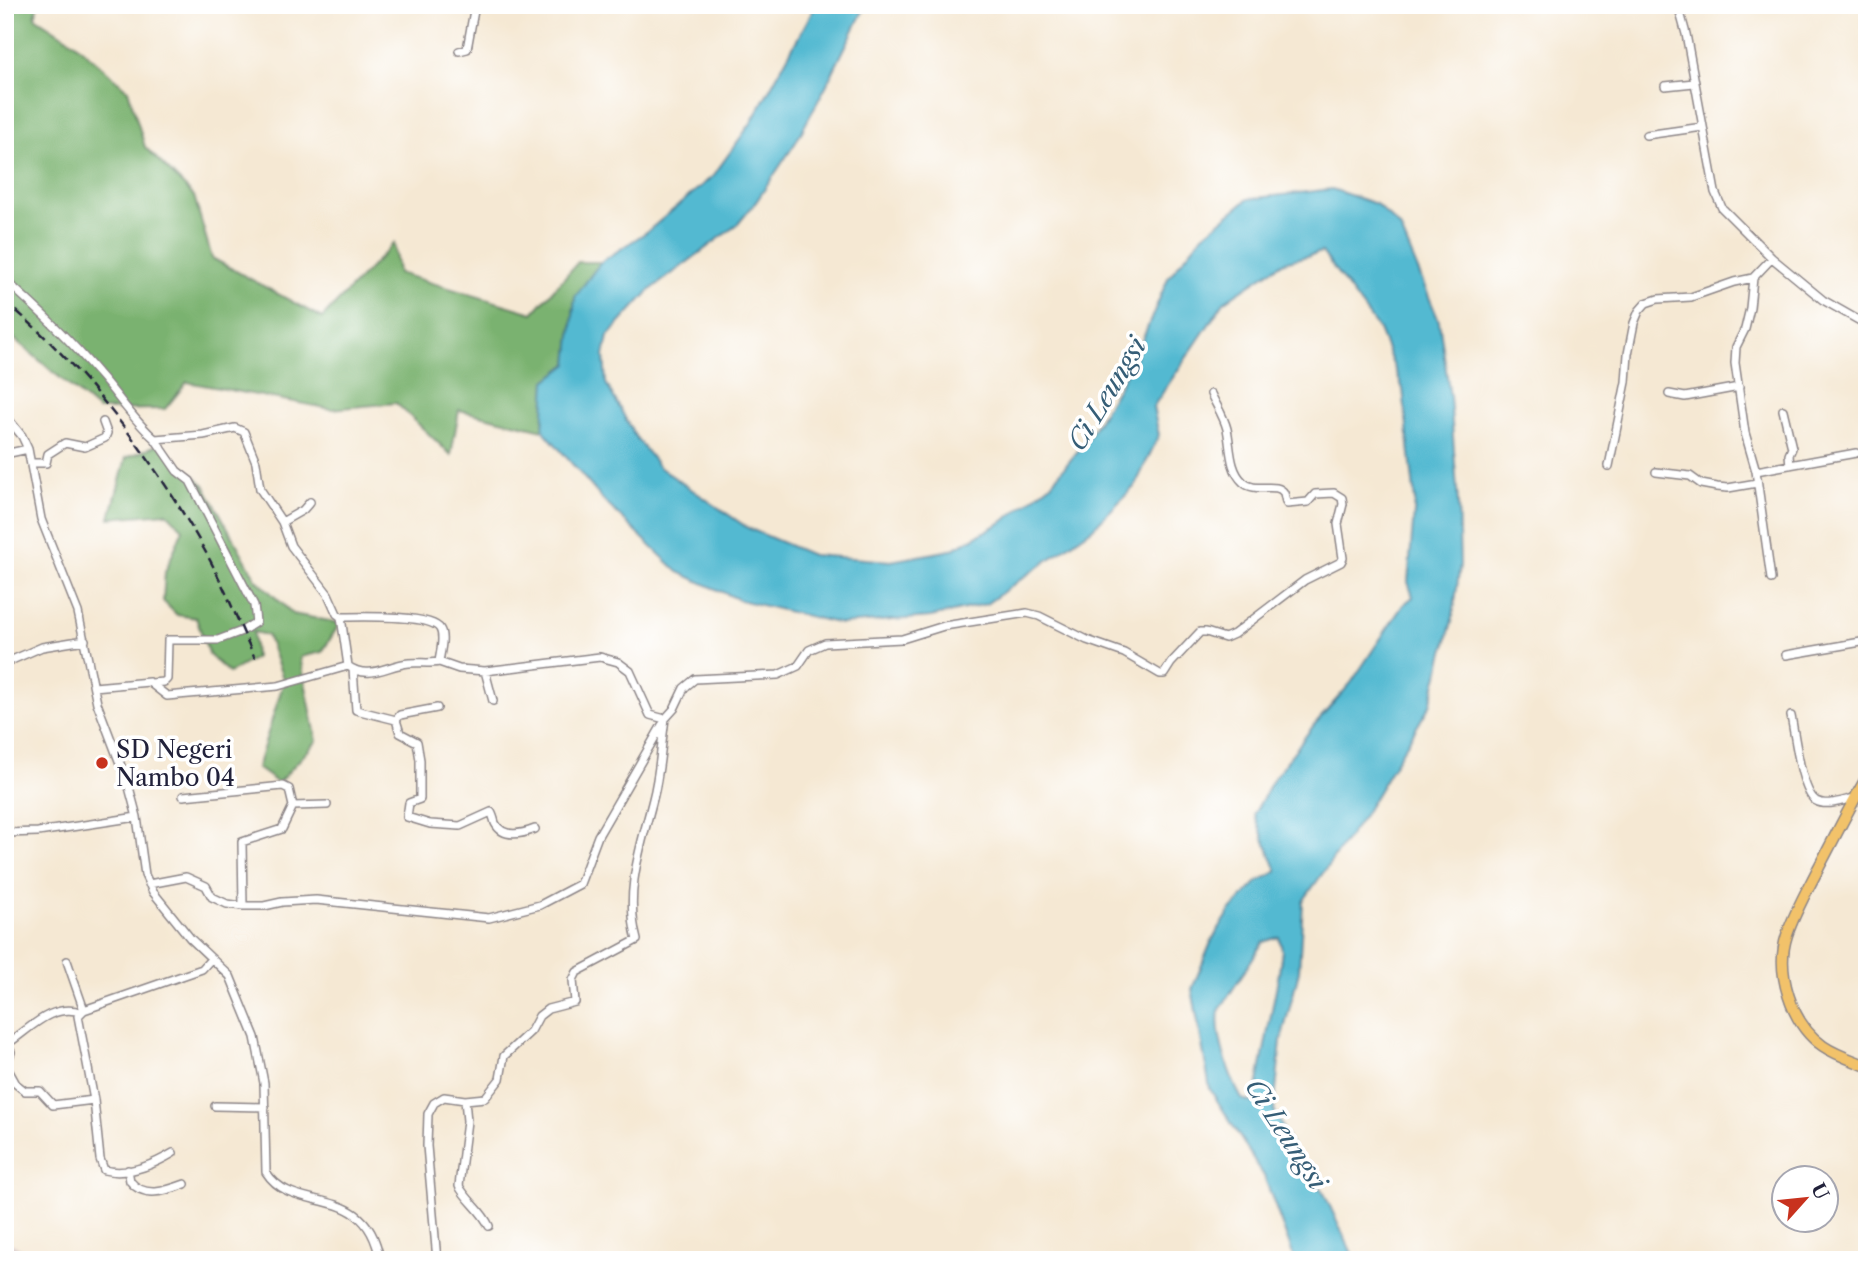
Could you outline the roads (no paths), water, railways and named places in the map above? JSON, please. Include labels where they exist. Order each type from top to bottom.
[{"type":"main road","points":[[1867,777],[1798,909],[1787,934],[1782,963],[1789,995],[1811,1036],[1839,1055],[1867,1066]]},
{"type":"street","points":[[459,51],[467,49],[475,5]]},
{"type":"street","points":[[1678,5],[1715,192],[1721,208],[1772,258],[1824,300],[1867,326]]},
{"type":"street","points":[[1665,86],[1694,83]]},
{"type":"street","points":[[1646,135],[1703,127]]},
{"type":"street","points":[[1772,258],[1753,278],[1745,328],[1736,347],[1735,363],[1745,433],[1756,471],[1772,579]]},
{"type":"street","points":[[1609,466],[1626,382],[1634,323],[1639,311],[1646,303],[1658,299],[1691,297],[1753,278]]},
{"type":"street","points":[[5,280],[98,372],[141,428],[155,439],[177,471],[190,481],[254,605],[256,622],[242,631],[218,640],[168,640],[167,679],[164,682],[94,687]]},
{"type":"street","points":[[1669,394],[1685,397],[1740,387]]},
{"type":"street","points":[[149,884],[186,877],[206,886],[212,897],[227,904],[243,906],[316,900],[489,918],[540,905],[580,884],[598,836],[684,688],[695,679],[778,675],[798,666],[810,650],[825,643],[902,639],[944,626],[1027,613],[1124,653],[1164,674],[1200,632],[1225,639],[1306,580],[1341,562],[1343,558],[1338,524],[1342,498],[1334,493],[1315,494],[1308,502],[1287,504],[1279,490],[1272,487],[1255,489],[1241,480],[1234,468],[1224,420],[1211,394]]},
{"type":"street","points":[[1783,410],[1792,448],[1789,455],[1790,465]]},
{"type":"street","points":[[5,415],[22,436],[33,463],[41,519],[78,612],[102,718],[122,763],[137,817],[142,863],[149,884],[183,928],[230,976],[255,1038],[263,1069],[266,1172],[271,1180],[292,1192],[344,1208],[363,1219],[377,1244],[380,1260]]},
{"type":"street","points":[[33,463],[46,463],[48,454],[65,443],[85,447],[105,438],[107,433],[103,422]]},
{"type":"street","points":[[155,439],[240,429],[247,436],[256,462],[260,489],[282,522],[291,546],[328,594],[341,617],[356,710],[396,720]]},
{"type":"street","points":[[5,454],[28,449]]},
{"type":"street","points":[[1756,471],[1856,453]]},
{"type":"street","points":[[1656,472],[1690,476],[1700,484],[1717,487],[1757,483]]},
{"type":"street","points":[[282,522],[303,510],[310,502]]},
{"type":"street","points":[[341,617],[400,618],[435,624],[441,631],[439,662]]},
{"type":"street","points":[[5,663],[43,647],[85,640]]},
{"type":"street","points":[[1786,655],[1867,641]]},
{"type":"street","points":[[151,683],[167,696],[278,686],[350,667],[374,674],[410,663],[439,662],[459,669],[485,671],[600,657],[618,662],[630,671],[650,715],[665,719]]},
{"type":"street","points":[[485,671],[493,701]]},
{"type":"street","points":[[396,720],[400,715],[438,708]]},
{"type":"street","points":[[1791,716],[1807,791],[1816,801],[1827,804],[1855,798]]},
{"type":"street","points":[[437,1260],[427,1146],[428,1114],[434,1103],[444,1097],[465,1100],[485,1098],[500,1079],[504,1056],[531,1031],[540,1016],[548,1009],[574,1004],[573,980],[577,971],[637,940],[631,919],[633,881],[654,797],[665,719]]},
{"type":"street","points":[[396,720],[400,733],[415,740],[419,747],[420,799],[409,803],[407,817],[430,824],[460,826],[491,812],[496,825],[506,832],[520,835],[535,829]]},
{"type":"street","points":[[183,796],[283,786],[289,789],[293,806],[282,829],[244,841],[240,845],[243,906]]},
{"type":"street","points":[[293,806],[327,805]]},
{"type":"street","points":[[5,833],[37,832],[137,817]]},
{"type":"street","points":[[173,1153],[147,1166],[113,1172],[104,1170],[100,1159],[94,1100],[78,1016],[83,1011],[202,969],[211,959]]},
{"type":"street","points":[[67,961],[83,1011]]},
{"type":"street","points":[[83,1011],[60,1011],[43,1017],[6,1044],[11,1052],[6,1066],[16,1084],[21,1088],[40,1091],[53,1105],[94,1100]]},
{"type":"street","points":[[465,1100],[467,1121],[459,1186],[483,1213],[489,1226]]},
{"type":"street","points":[[215,1106],[265,1107]]},
{"type":"street","points":[[128,1170],[130,1181],[142,1192],[171,1189],[185,1184]]},
{"type":"water","points":[[816,5],[866,5],[796,142],[756,202],[738,224],[649,291],[608,336],[604,356],[606,383],[635,436],[659,467],[748,528],[812,555],[891,561],[951,550],[1001,523],[1050,485],[1087,440],[1134,360],[1168,278],[1202,236],[1248,199],[1332,189],[1376,204],[1400,227],[1439,321],[1450,397],[1460,565],[1453,617],[1430,705],[1364,815],[1303,901],[1299,971],[1281,1041],[1274,1110],[1304,1173],[1323,1191],[1355,1260],[1295,1260],[1264,1176],[1210,1089],[1192,989],[1212,940],[1231,910],[1256,883],[1277,871],[1254,814],[1274,778],[1314,725],[1351,683],[1403,605],[1413,597],[1408,582],[1415,501],[1403,389],[1379,330],[1322,252],[1284,262],[1224,302],[1153,407],[1159,435],[1135,486],[1092,529],[986,604],[931,617],[841,624],[740,600],[678,572],[604,501],[543,430],[546,381],[568,364],[575,297],[601,262],[648,231],[713,176],[751,123]],"holes":[[[1279,937],[1282,950],[1279,973],[1254,1103],[1242,1099],[1233,1080],[1221,1044],[1219,1011],[1263,942]]]},
{"type":"railway","points":[[5,301],[63,356],[141,450],[205,551],[255,658]]},
{"type":"place","name":"SD Negeri Nambo 04","points":[[102,763]]},
{"type":"water label","name":"Ci Leungsi","points":[[1107,394]]},
{"type":"water label","name":"Ci Leungsi","points":[[1286,1134]]}]
